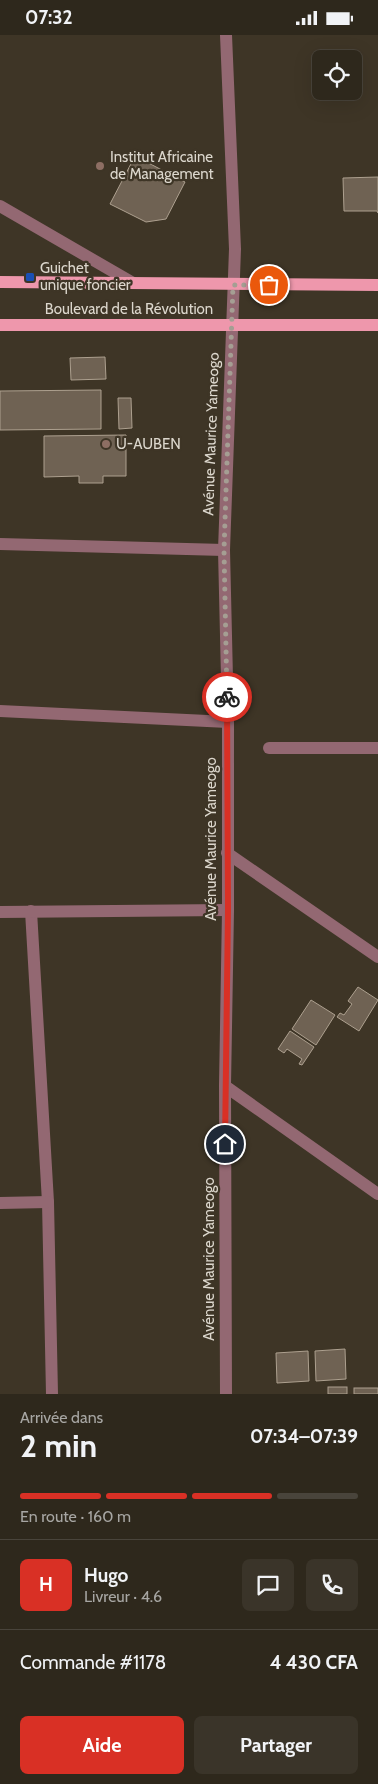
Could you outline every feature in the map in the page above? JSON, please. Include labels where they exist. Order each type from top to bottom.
[{"type":"main road","name":"Boulevard de la Révolution","points":[[0,283],[378,285]]},
{"type":"main road","name":"Boulevard de la Révolution","points":[[0,325],[378,325]]},
{"type":"street","name":"Avénue Maurice Yameogo","points":[[225,35],[235,249],[224,550],[228,722],[228,910],[225,1086],[226,1394]]},
{"type":"street","points":[[0,205],[133,283]]},
{"type":"street","points":[[0,544],[224,550]]},
{"type":"street","points":[[0,711],[228,722]]},
{"type":"street","points":[[269,748],[378,748]]},
{"type":"street","points":[[227,853],[378,957]]},
{"type":"street","points":[[0,912],[228,910]]},
{"type":"street","points":[[31,911],[48,1202],[52,1394]]},
{"type":"street","points":[[225,1086],[378,1194]]},
{"type":"street","points":[[0,1203],[48,1202]]},
{"type":"building","points":[[135,156],[185,182],[166,219],[146,222],[110,204]]},
{"type":"building","points":[[378,177],[378,213],[377,211],[344,211],[343,178]]},
{"type":"building","points":[[105,357],[106,379],[71,380],[70,358]]},
{"type":"building","points":[[101,390],[101,429],[0,430],[0,391]]},
{"type":"building","points":[[118,398],[131,398],[132,428],[119,429]]},
{"type":"building","points":[[126,435],[126,476],[103,476],[103,483],[79,483],[79,476],[44,477],[44,436]]},
{"type":"building","points":[[358,987],[378,1000],[359,1031],[337,1017],[340,1013],[344,1015],[352,1004],[348,1001]]},
{"type":"building","points":[[311,1000],[335,1015],[316,1045],[292,1029]]},
{"type":"building","points":[[290,1031],[314,1047],[302,1065],[299,1064],[302,1059],[287,1049],[284,1053],[278,1049]]},
{"type":"building","points":[[345,1349],[346,1379],[316,1381],[315,1351]]},
{"type":"building","points":[[308,1351],[309,1381],[277,1383],[276,1353]]},
{"type":"building","points":[[328,1387],[347,1387],[347,1394],[328,1394]]},
{"type":"building","points":[[354,1388],[378,1388],[378,1394],[354,1394]]},
{"type":"way so far","points":[[227,697],[224,550],[233,285],[269,285]]},
{"type":"place","name":"Institut Africaine de Management","points":[[100,166]]},
{"type":"place","name":"Guichet unique foncier","points":[[30,277]]},
{"type":"place","name":"U-AUBEN","points":[[106,444]]},
{"type":"route","points":[[225,1144],[228,910],[227,697]]}]
